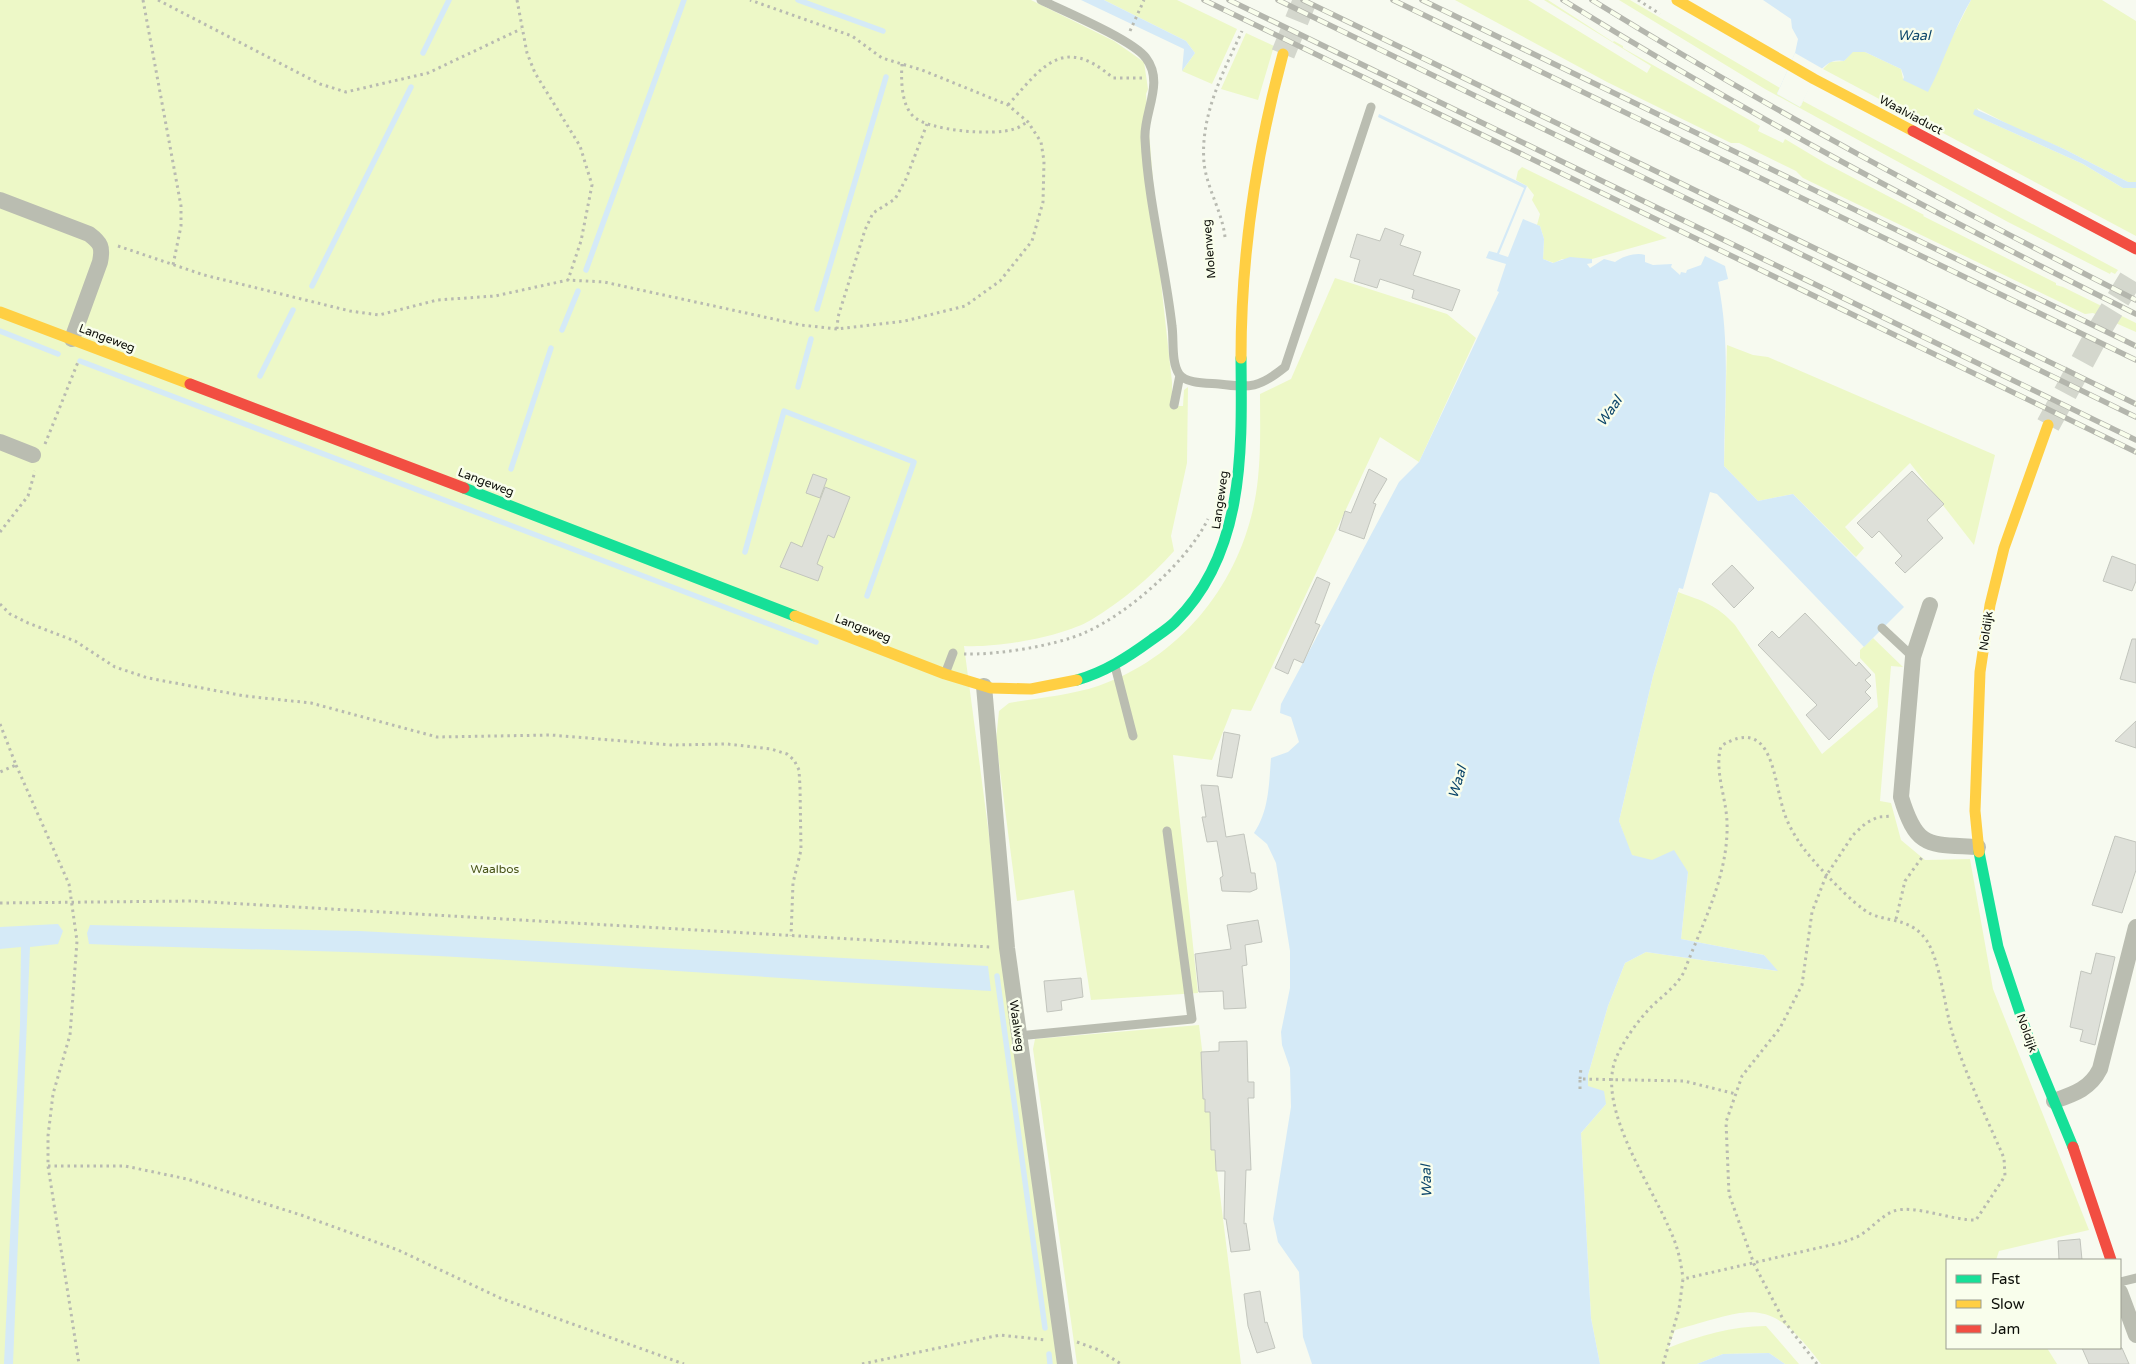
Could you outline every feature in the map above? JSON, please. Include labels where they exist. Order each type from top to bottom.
[{"type":"main road","name":"Waalviaduct","points":[[1677,0],[1814,79],[2136,249]]},
{"type":"main road","points":[[1241,387],[1243,281],[1250,204],[1269,103],[1284,54]]},
{"type":"main road","name":"Langeweg","points":[[0,312],[945,674],[984,686],[1017,690],[1048,687],[1081,679],[1115,666],[1144,648],[1170,628],[1194,604],[1211,578],[1227,542],[1235,512],[1238,482],[1241,387]]},
{"type":"main road","name":"Noldijk","points":[[2048,425],[2024,485],[2004,548],[1990,605],[1980,681],[1976,811],[1978,847],[1998,947],[2030,1043],[2075,1150],[2111,1259]]},
{"type":"street","points":[[0,200],[89,234],[100,242],[102,250],[100,262],[78,342]]},
{"type":"street","points":[[0,442],[37,458]]},
{"type":"street","points":[[1930,605],[1913,657],[1901,797],[1916,833],[1931,845],[1978,847]]},
{"type":"street","name":"Waalweg","points":[[984,686],[1006,948],[1065,1364]]},
{"type":"street","points":[[2054,1101],[2083,1090],[2094,1080],[2100,1069],[2136,927]]},
{"type":"street","points":[[2121,1295],[2136,1335]]},
{"type":"lane","points":[[1041,0],[1138,50],[1147,59],[1153,78],[1154,92],[1144,137],[1172,326],[1175,363],[1180,375],[1174,406]]},
{"type":"lane","points":[[1180,375],[1188,380],[1241,387],[1265,383],[1285,368],[1371,107]]},
{"type":"lane","points":[[1882,628],[1913,657]]},
{"type":"lane","points":[[945,674],[953,654]]},
{"type":"lane","points":[[1115,666],[1133,736]]},
{"type":"lane","points":[[1018,1036],[1192,1019],[1167,831]]},
{"type":"lane","points":[[2121,1282],[2136,1278]]},
{"type":"path","points":[[143,0],[181,206],[181,226],[173,265]]},
{"type":"path","points":[[158,0],[320,84],[346,92],[428,73],[521,29]]},
{"type":"path","points":[[517,0],[527,53],[535,72],[580,146],[592,185],[581,242],[568,280]]},
{"type":"path","points":[[100,242],[114,244],[173,265],[350,311],[379,315],[437,300],[495,296],[568,280],[604,282],[801,325],[837,329],[905,321],[965,306],[1000,281],[1032,241],[1043,202],[1044,161],[1040,142],[1028,122],[1008,104],[882,58],[852,36],[750,0]]},
{"type":"path","points":[[1131,28],[1144,0]]},
{"type":"path","name":"Molenweg","points":[[1225,242],[1220,210],[1210,188],[1204,163],[1205,125],[1217,86],[1242,31]]},
{"type":"path","points":[[1008,104],[1037,72],[1052,60],[1068,56],[1086,60],[1100,67],[1113,78],[1153,78]]},
{"type":"path","points":[[902,64],[905,101],[912,116],[927,124],[959,131],[997,131],[1013,130],[1028,122]]},
{"type":"path","points":[[837,329],[838,317],[864,230],[873,213],[895,198],[906,179],[927,124]]},
{"type":"path","points":[[0,532],[28,496],[37,458],[74,375],[78,342]]},
{"type":"path","name":"Langeweg","points":[[983,654],[1065,639],[1083,634],[1114,618],[1166,574],[1199,538],[1212,511]]},
{"type":"path","points":[[0,604],[10,614],[75,641],[115,667],[148,678],[225,693],[311,703],[437,737],[502,734],[671,745],[727,744],[771,749],[787,754],[794,760],[799,770],[800,787],[801,850],[793,883],[791,936]]},
{"type":"path","points":[[0,724],[16,765],[69,884],[77,940],[76,981],[70,1035],[53,1094],[48,1136],[48,1166],[79,1364]]},
{"type":"path","points":[[1664,1364],[1679,1309],[1683,1279],[1680,1258],[1669,1228],[1633,1158],[1620,1122],[1610,1080],[1616,1058],[1632,1030],[1651,1008],[1680,980],[1684,972],[1716,890],[1723,865],[1727,822],[1717,760],[1721,746],[1732,739],[1748,736],[1760,742],[1771,762],[1779,784],[1784,812],[1799,843],[1826,876],[1870,914],[1896,919],[1915,928],[1928,942],[1952,1032],[2004,1158],[2005,1176],[1976,1220],[1965,1220],[1926,1212],[1896,1210],[1882,1217],[1861,1235],[1844,1242],[1683,1279]]},
{"type":"path","points":[[0,772],[16,765]]},
{"type":"path","points":[[1817,1364],[1784,1321],[1754,1264],[1729,1194],[1726,1122],[1742,1076],[1780,1028],[1802,985],[1812,912],[1826,876],[1853,835],[1866,823],[1878,817],[1907,815]]},
{"type":"path","points":[[1896,919],[1905,881],[1931,845]]},
{"type":"path","points":[[0,903],[192,901],[1006,948]]},
{"type":"path","points":[[1580,1089],[1581,1067]]},
{"type":"path","points":[[1580,1079],[1684,1082],[1736,1094]]},
{"type":"path","points":[[48,1166],[125,1166],[187,1179],[300,1215],[398,1250],[500,1298],[684,1364]]},
{"type":"path","points":[[862,1364],[1000,1336],[1080,1342],[1099,1350],[1121,1364]]},
{"type":"green space","name":"Waalbos","points":[[0,0],[1031,0],[1114,41],[1144,62],[1148,89],[1146,94],[1162,292],[1172,382],[1172,406],[1183,406],[1184,390],[1188,387],[1187,463],[1171,536],[1174,551],[1125,597],[1079,626],[1064,632],[1029,640],[994,645],[964,646],[1059,1364],[0,1364]]},
{"type":"green space","points":[[1104,0],[1177,0],[1237,29],[1212,84],[1182,71],[1195,53],[1186,41]]},
{"type":"green space","points":[[1455,0],[1528,0],[1647,73],[1651,66],[1544,0],[1548,0],[1613,42],[1623,46],[1623,48],[1760,126],[1758,131],[1783,143],[1785,139],[1923,216],[2056,283],[2056,285],[2136,323],[2136,332],[2093,313],[2085,314],[1803,178],[1796,171],[1739,143],[1731,143],[1607,82]]},
{"type":"green space","points":[[1619,0],[1630,0],[1780,88],[1777,93],[1801,106],[1803,101],[2118,270],[2115,274],[2111,272],[2110,274],[2008,222],[1765,89]]},
{"type":"green space","points":[[1971,0],[2102,0],[2136,21],[2136,182],[2128,182],[1977,108],[1983,119],[2083,164],[2123,188],[2136,188],[2136,236],[1823,69],[1830,62],[1844,61],[1852,52],[1865,52],[1901,69],[1903,79],[1947,47]]},
{"type":"green space","points":[[1246,33],[1274,46],[1258,100],[1221,89]]},
{"type":"green space","points":[[1522,167],[1667,238],[1592,259],[1562,259],[1554,263],[1543,259],[1544,239],[1540,226],[1537,225],[1540,214],[1532,200],[1534,195],[1527,186],[1516,180],[1518,171]]},
{"type":"green space","points":[[1335,278],[1447,314],[1476,338],[1419,462],[1380,437],[1251,711],[1232,709],[1212,760],[1173,755],[1198,993],[1091,1000],[1074,890],[1017,901],[996,740],[999,711],[1009,703],[1088,689],[1130,672],[1160,654],[1186,631],[1208,605],[1227,577],[1242,545],[1252,512],[1259,468],[1260,394],[1291,379]]},
{"type":"green space","points":[[1727,345],[1753,355],[1768,357],[1995,455],[1974,545],[1910,463],[1845,527],[1864,548],[1856,557],[1793,494],[1758,501],[1724,466]]},
{"type":"green space","points":[[1678,592],[1702,601],[1716,608],[1735,625],[1822,754],[1878,707],[1875,674],[1860,658],[1860,650],[1873,638],[1903,667],[1891,666],[1880,801],[1891,803],[1901,840],[1925,860],[1970,859],[1993,989],[2089,1230],[1999,1251],[1996,1259],[1946,1259],[1946,1349],[2048,1349],[2057,1364],[1821,1364],[1803,1341],[1787,1326],[1772,1317],[1757,1312],[1723,1316],[1675,1330],[1668,1348],[1716,1332],[1753,1326],[1766,1326],[1799,1364],[1785,1364],[1769,1353],[1723,1354],[1697,1364],[1600,1364],[1591,1318],[1581,1133],[1606,1104],[1588,1086],[1588,1075],[1608,1006],[1625,963],[1646,952],[1777,971],[1764,955],[1681,939],[1688,872],[1631,855],[1619,821],[1653,676]]},
{"type":"green space","points":[[1199,1025],[1241,1364],[1077,1364],[1033,1049],[1035,1039]]},
{"type":"water","points":[[1081,0],[1104,0],[1186,41],[1195,53],[1182,71],[1184,49]]},
{"type":"water","name":"Waal","points":[[1763,0],[1971,0],[1928,92],[1903,80],[1904,77],[1901,69],[1865,52],[1853,52],[1844,61],[1828,64],[1816,75],[1800,107],[1777,94],[1795,53],[1798,39],[1792,28],[1791,19]]},
{"type":"water","points":[[1975,109],[2064,149],[2128,182],[2136,182],[2136,188],[2123,188],[2083,164],[1976,116],[1973,114]]},
{"type":"water","points":[[1379,114],[1527,186],[1499,254],[1508,257],[1523,219],[1540,226],[1544,239],[1543,259],[1553,263],[1570,257],[1592,259],[1592,263],[1587,264],[1590,268],[1604,259],[1615,262],[1626,256],[1638,254],[1645,255],[1645,262],[1653,265],[1672,264],[1671,267],[1680,275],[1681,272],[1686,273],[1687,270],[1701,265],[1705,256],[1725,266],[1728,279],[1718,282],[1726,352],[1724,466],[1758,501],[1793,494],[1904,607],[1864,647],[1717,494],[1710,492],[1683,589],[1679,588],[1653,676],[1619,821],[1632,855],[1652,860],[1674,850],[1688,872],[1681,939],[1764,955],[1778,971],[1646,952],[1625,963],[1608,1006],[1588,1075],[1588,1086],[1604,1091],[1606,1104],[1581,1133],[1591,1318],[1600,1364],[1312,1364],[1303,1337],[1299,1272],[1278,1242],[1273,1219],[1291,1107],[1290,1068],[1282,1045],[1281,1032],[1290,988],[1290,951],[1276,863],[1267,844],[1254,833],[1263,816],[1269,787],[1271,758],[1288,752],[1299,742],[1291,717],[1280,713],[1281,704],[1399,482],[1419,462],[1499,292],[1497,291],[1506,264],[1486,258],[1489,251],[1497,253],[1524,188],[1378,117]]},
{"type":"water","points":[[58,924],[63,931],[58,944],[30,947],[13,1364],[4,1364],[20,1025],[21,947],[0,949],[0,927]]},
{"type":"water","points":[[90,925],[360,931],[988,966],[991,991],[438,956],[89,944],[87,933]]},
{"type":"water","points":[[1769,1353],[1785,1364],[1697,1364],[1723,1354]]},
{"type":"pier","points":[[1795,53],[1823,69],[1814,79],[1800,107],[1777,94]]},
{"type":"building","points":[[1385,228],[1404,235],[1400,245],[1421,252],[1413,275],[1460,290],[1452,311],[1412,298],[1414,290],[1380,279],[1377,288],[1354,281],[1360,260],[1350,257],[1357,234],[1380,241]]},
{"type":"building","points":[[1369,469],[1387,479],[1373,503],[1376,504],[1364,539],[1339,530],[1345,511],[1351,513]]},
{"type":"building","points":[[1912,471],[1944,504],[1927,520],[1943,538],[1905,573],[1895,563],[1902,556],[1879,531],[1872,538],[1857,523]]},
{"type":"building","points":[[813,474],[827,479],[820,498],[806,493]]},
{"type":"building","points":[[825,487],[850,497],[834,538],[828,535],[817,564],[823,567],[818,581],[780,567],[791,542],[802,547]]},
{"type":"building","points":[[2112,556],[2136,565],[2136,581],[2132,591],[2103,581]]},
{"type":"building","points":[[1732,565],[1754,588],[1734,608],[1712,584]]},
{"type":"building","points":[[1317,577],[1330,583],[1315,623],[1320,625],[1303,663],[1294,659],[1288,674],[1275,668]]},
{"type":"building","points":[[1805,613],[1856,666],[1859,662],[1871,675],[1865,680],[1871,686],[1865,692],[1871,698],[1829,740],[1806,715],[1817,705],[1758,645],[1772,631],[1779,638]]},
{"type":"building","points":[[2132,639],[2136,639],[2136,683],[2120,679]]},
{"type":"building","points":[[2136,721],[2136,748],[2115,741]]},
{"type":"building","points":[[1224,732],[1240,735],[1232,778],[1217,776]]},
{"type":"building","points":[[1201,785],[1218,786],[1226,837],[1244,834],[1251,873],[1255,873],[1257,889],[1250,892],[1222,891],[1220,878],[1223,876],[1217,841],[1207,842],[1202,817],[1206,817]]},
{"type":"building","points":[[2115,836],[2136,842],[2136,870],[2122,913],[2092,905]]},
{"type":"building","points":[[1258,920],[1262,942],[1245,945],[1247,965],[1242,966],[1246,1008],[1224,1009],[1223,991],[1199,992],[1195,954],[1231,949],[1227,925]]},
{"type":"building","points":[[2096,953],[2115,957],[2095,1045],[2080,1041],[2083,1030],[2070,1027],[2081,971],[2091,974]]},
{"type":"building","points":[[1081,978],[1083,997],[1061,1001],[1062,1010],[1047,1012],[1044,981]]},
{"type":"building","points":[[1247,1041],[1248,1082],[1254,1082],[1254,1098],[1248,1098],[1251,1170],[1246,1170],[1244,1224],[1246,1223],[1250,1250],[1231,1252],[1226,1219],[1224,1219],[1225,1171],[1216,1171],[1215,1150],[1211,1150],[1210,1112],[1205,1112],[1205,1099],[1203,1099],[1201,1052],[1219,1051],[1219,1042]]},
{"type":"building","points":[[2080,1239],[2082,1259],[2059,1259],[2058,1241]]},
{"type":"building","points":[[1260,1291],[1265,1323],[1267,1322],[1275,1348],[1257,1353],[1248,1326],[1244,1294]]},
{"type":"building","points":[[2122,1348],[2129,1364],[2089,1364],[2082,1349]]},
{"type":"waterway","points":[[423,53],[449,0]]},
{"type":"waterway","points":[[586,270],[684,0]]},
{"type":"waterway","points":[[798,0],[883,31]]},
{"type":"waterway","points":[[817,309],[886,77]]},
{"type":"waterway","points":[[312,286],[411,87]]},
{"type":"waterway","points":[[562,330],[578,291]]},
{"type":"waterway","points":[[260,376],[293,310]]},
{"type":"waterway","points":[[0,331],[58,354]]},
{"type":"waterway","points":[[798,387],[811,339]]},
{"type":"waterway","points":[[511,469],[551,348]]},
{"type":"waterway","points":[[80,361],[816,642]]},
{"type":"waterway","points":[[745,552],[784,411],[914,462],[867,596]]},
{"type":"waterway","points":[[997,976],[1045,1328]]},
{"type":"waterway","points":[[1049,1354],[1050,1364]]},
{"type":"tunnel","points":[[1283,54],[1305,0]]},
{"type":"tunnel","points":[[2048,425],[2100,329],[2136,270]]},
{"type":"railway","points":[[1204,0],[2136,452]]},
{"type":"railway","points":[[1229,0],[2136,440]]},
{"type":"railway","points":[[1278,0],[2136,417]]},
{"type":"railway","points":[[1303,0],[2136,404]]},
{"type":"railway","points":[[1393,0],[2136,360]]},
{"type":"railway","points":[[1422,0],[2136,346]]},
{"type":"railway","points":[[1563,0],[1703,84],[1846,164],[2136,314]]},
{"type":"railway","points":[[1592,0],[1725,80],[1861,156],[2136,300]]},
{"type":"traffic: fast","points":[[1077,680],[1116,664],[1169,627],[1198,595],[1215,565],[1227,532],[1235,499],[1241,428],[1241,358]]},
{"type":"traffic: fast","points":[[464,488],[795,616]]},
{"type":"traffic: fast","points":[[1979,852],[1998,947],[2030,1043],[2073,1147]]},
{"type":"traffic: slow","points":[[1677,0],[1814,79],[1913,131]]},
{"type":"traffic: slow","points":[[1241,358],[1244,281],[1252,205],[1265,129],[1283,54]]},
{"type":"traffic: slow","points":[[0,312],[190,384]]},
{"type":"traffic: slow","points":[[1979,852],[1975,811],[1980,672],[1990,605],[2004,548],[2048,425]]},
{"type":"traffic: slow","points":[[795,616],[945,674],[991,688],[1031,689],[1077,680]]},
{"type":"traffic: jam","points":[[1913,131],[2136,249]]},
{"type":"traffic: jam","points":[[190,384],[464,488]]},
{"type":"traffic: jam","points":[[2073,1147],[2111,1259]]}]
